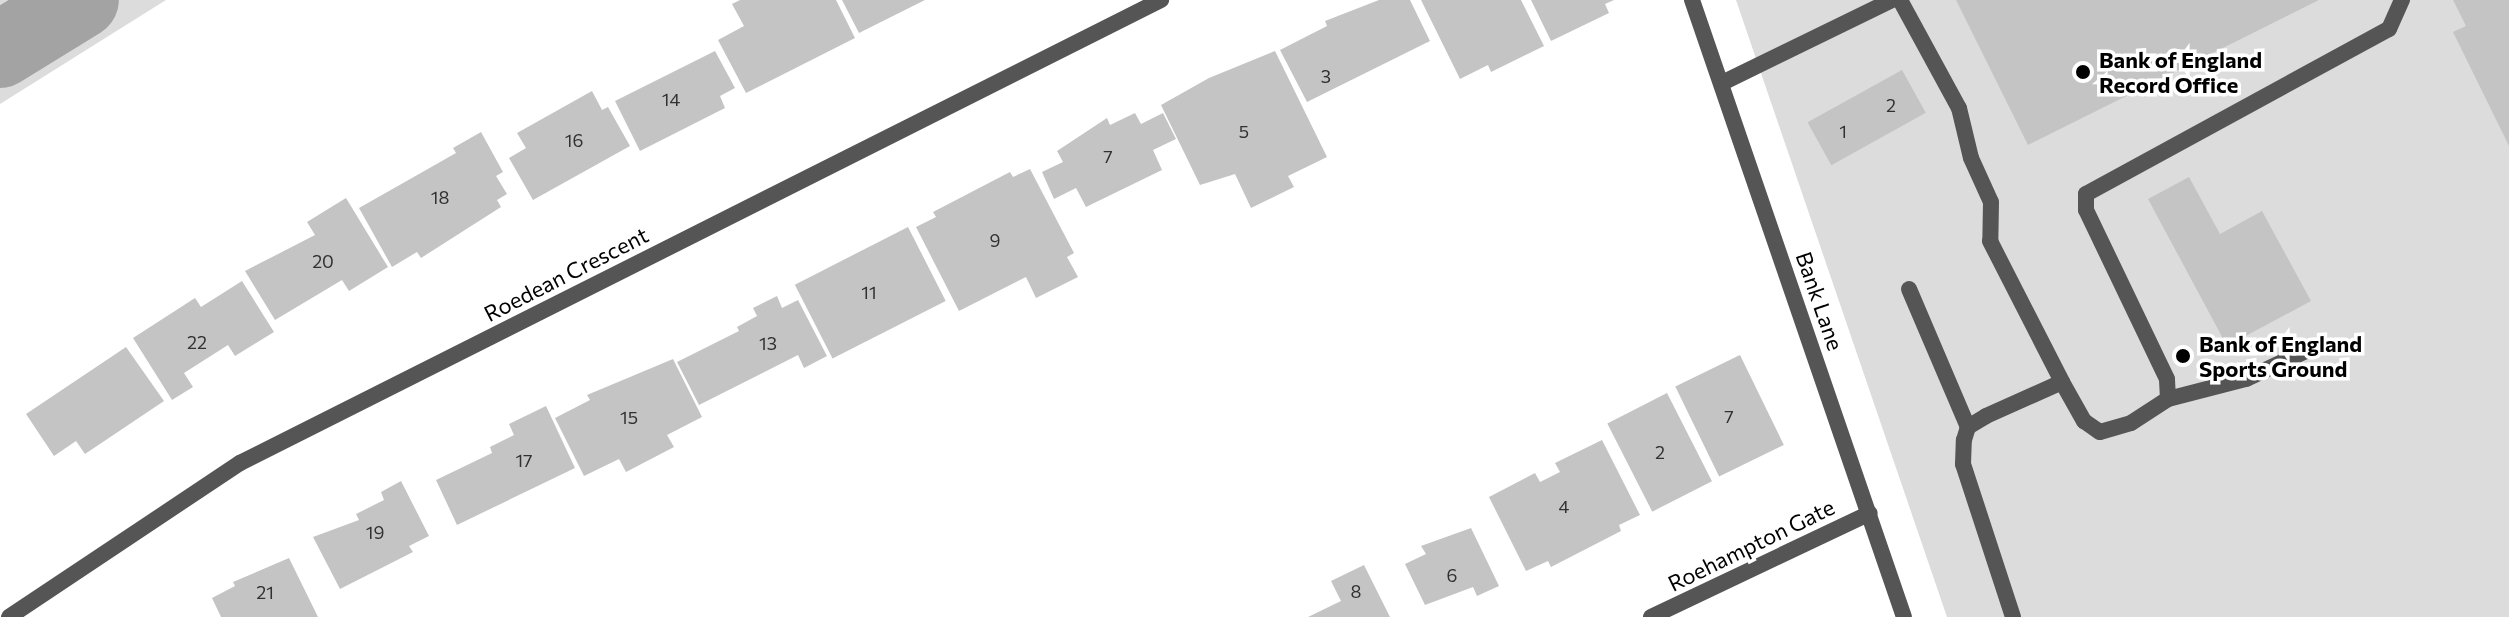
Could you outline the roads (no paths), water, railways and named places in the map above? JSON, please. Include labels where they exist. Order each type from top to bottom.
[{"type":"street","name":"Roedean Crescent","points":[[9,617],[240,463],[1161,0]]},
{"type":"street","name":"Bank Lane","points":[[1692,0],[1904,617]]},
{"type":"street","points":[[1722,83],[1892,0]]},
{"type":"street","points":[[1900,0],[1941,65],[1959,108],[1971,158],[1991,202],[1990,241],[2084,421],[2100,432],[2131,423],[2168,399],[2246,379],[2310,349]]},
{"type":"street","points":[[2168,399],[2167,379],[2086,210],[2086,194],[2389,29],[2402,0]]},
{"type":"street","points":[[1909,289],[1968,427],[1963,464],[2013,617]]},
{"type":"street","points":[[1968,427],[2062,382]]},
{"type":"street","name":"Roehampton Gate","points":[[1651,617],[1870,513]]},
{"type":"waterway","points":[[0,50],[81,0]]},
{"type":"place","name":"Bank of England Record Office","points":[[2083,72]]},
{"type":"place","name":"Bank of England Sports Ground","points":[[2183,356]]}]
